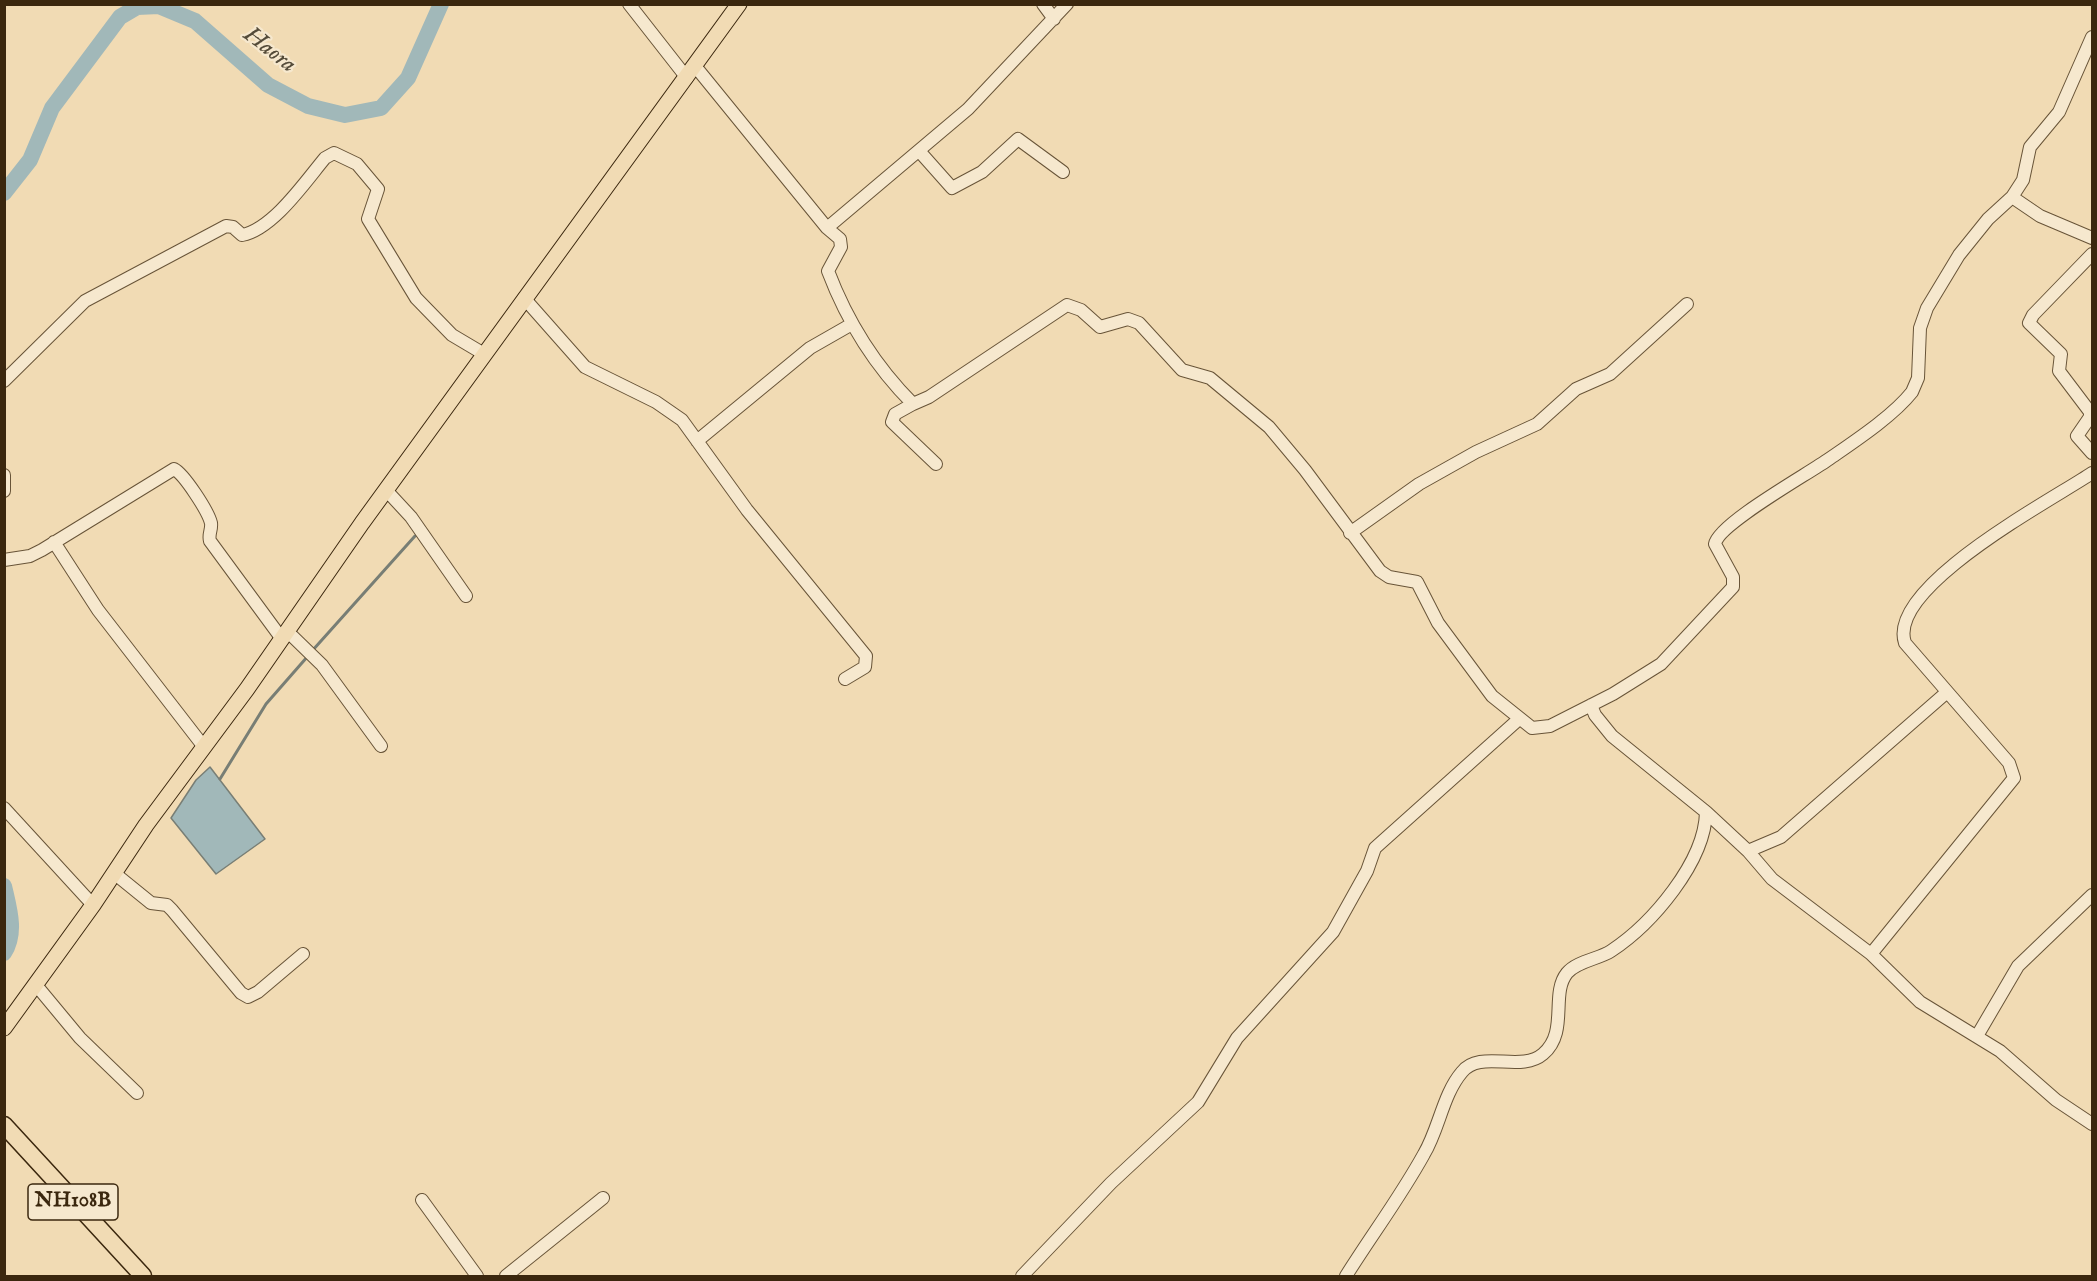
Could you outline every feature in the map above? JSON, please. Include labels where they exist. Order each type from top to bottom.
[{"type":"highway","name":"NH108B","points":[[4,1125],[143,1276]]},
{"type":"main road","points":[[4,1028],[386,490],[739,4]]},
{"type":"street","points":[[629,4],[827,228],[837,235],[841,247],[828,271],[852,324],[871,357],[913,404]]},
{"type":"street","points":[[1043,4],[1054,19]]},
{"type":"street","points":[[827,228],[920,152],[968,109],[1067,4]]},
{"type":"street","points":[[936,464],[892,422],[895,414],[929,397],[1067,305],[1081,310],[1100,327],[1134,320],[1149,330],[1182,370],[1210,378],[1269,428],[1305,470],[1350,533],[1384,574],[1417,582],[1438,623],[1492,696],[1532,728],[1550,726],[1592,705],[1660,664],[1731,591],[1733,577],[1715,544],[1717,536],[1736,520],[1831,458],[1912,392],[1918,378],[1920,328],[1927,308],[1965,248],[1988,219],[2012,197],[2023,180],[2030,147],[2059,112],[2092,37]]},
{"type":"street","points":[[920,152],[952,188],[982,172],[1018,139],[1063,172]]},
{"type":"street","points":[[4,381],[85,301],[226,226],[233,227],[242,235],[251,231],[284,207],[326,158],[334,153],[357,164],[378,189],[368,219],[416,298],[452,335],[484,354]]},
{"type":"street","points":[[2012,197],[2040,216],[2092,238]]},
{"type":"street","points":[[2092,254],[2033,315],[2029,323],[2061,354],[2059,372],[2090,412],[2090,417],[2077,436],[2092,453]]},
{"type":"street","points":[[524,298],[585,367],[656,402],[682,420],[747,510],[866,656],[865,667],[845,679]]},
{"type":"street","points":[[1350,533],[1419,484],[1476,452],[1537,424],[1572,392],[1610,374],[1687,304]]},
{"type":"street","points":[[697,441],[810,348],[852,324]]},
{"type":"street","points":[[4,560],[30,556],[174,469],[186,480],[209,518],[212,526],[210,541],[284,635],[322,665],[381,746]]},
{"type":"street","points":[[1871,954],[2014,778],[2009,763],[1905,643],[1902,627],[1912,606],[1974,547],[2092,473]]},
{"type":"street","points":[[4,475],[4,491]]},
{"type":"street","points":[[386,490],[411,518],[466,596]]},
{"type":"street","points":[[54,542],[98,610],[204,747]]},
{"type":"street","points":[[1748,851],[1781,837],[1946,693]]},
{"type":"street","points":[[1592,705],[1595,715],[1612,736],[1706,812],[1748,851],[1772,879],[1871,954],[1920,1002],[2000,1051],[2056,1100],[2092,1124]]},
{"type":"street","points":[[1022,1276],[1111,1183],[1198,1102],[1237,1038],[1333,932],[1367,871],[1375,848],[1519,719]]},
{"type":"street","points":[[4,808],[93,905]]},
{"type":"street","points":[[1346,1276],[1425,1153],[1463,1070],[1473,1063],[1528,1062],[1543,1054],[1552,1043],[1557,1029],[1561,986],[1566,975],[1571,969],[1611,951],[1667,898],[1684,874],[1697,848],[1706,826],[1706,812]]},
{"type":"street","points":[[114,873],[151,903],[167,905],[241,993],[248,997],[258,992],[303,954]]},
{"type":"street","points":[[1977,1036],[2018,966],[2092,896]]},
{"type":"street","points":[[36,985],[80,1038],[137,1093]]},
{"type":"street","points":[[507,1276],[603,1198]]},
{"type":"street","points":[[422,1200],[477,1276]]},
{"type":"water","points":[[210,767],[265,839],[216,874],[171,818],[196,780]]},
{"type":"waterway","name":"Haora","points":[[4,193],[30,160],[52,108],[120,17],[137,7],[159,6],[195,21],[268,85],[308,106],[345,115],[381,108],[408,78],[441,4]]},
{"type":"waterway","points":[[312,651],[415,536]]},
{"type":"waterway","points":[[220,779],[266,704],[308,656]]},
{"type":"waterway","name":"Haora","points":[[4,886],[11,929],[4,953]]}]
